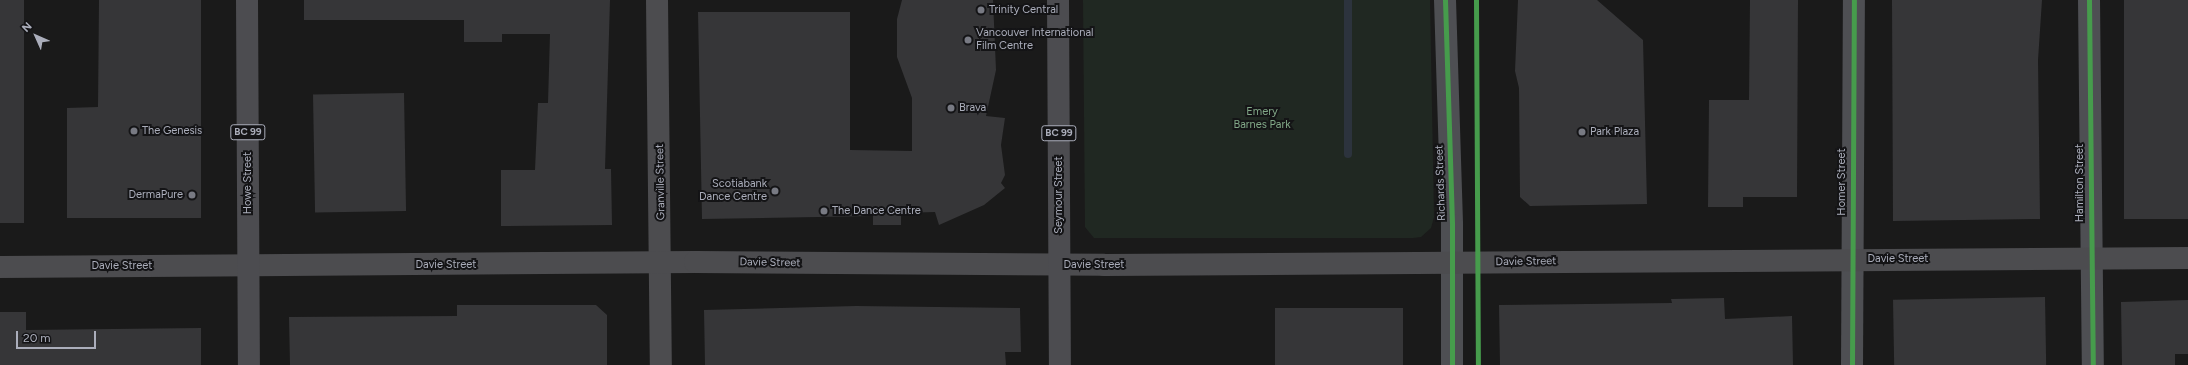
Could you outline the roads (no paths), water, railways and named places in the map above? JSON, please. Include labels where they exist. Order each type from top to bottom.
[{"type":"highway","name":"Howe Street","points":[[247,0],[249,365]]},
{"type":"highway","name":"Seymour Street","points":[[1058,0],[1060,365]]},
{"type":"main road","name":"Granville Street","points":[[657,0],[662,262],[662,365]]},
{"type":"main road","name":"Davie Street","points":[[0,267],[662,262],[1060,265],[2188,258]]},
{"type":"street","name":"Richards Street","points":[[1445,0],[1452,262],[1452,365]]},
{"type":"street","name":"Homer Street","points":[[1852,365],[1854,0]]},
{"type":"street","name":"Hamilton Street","points":[[2089,0],[2090,259],[2093,365]]},
{"type":"waterway","points":[[1348,0],[1348,154]]},
{"type":"place","name":"Trinity Central","points":[[981,10]]},
{"type":"place","name":"Vancouver International Film Centre","points":[[968,40]]},
{"type":"place","name":"Brava","points":[[951,108]]},
{"type":"place","name":"The Genesis","points":[[134,131]]},
{"type":"place","name":"Park Plaza","points":[[1582,132]]},
{"type":"place","name":"Scotiabank Dance Centre","points":[[775,191]]},
{"type":"place","name":"DermaPure","points":[[192,195]]},
{"type":"place","name":"The Dance Centre","points":[[824,211]]},
{"type":"park label","name":"Emery Barnes Park","points":[[1262,119]]}]
